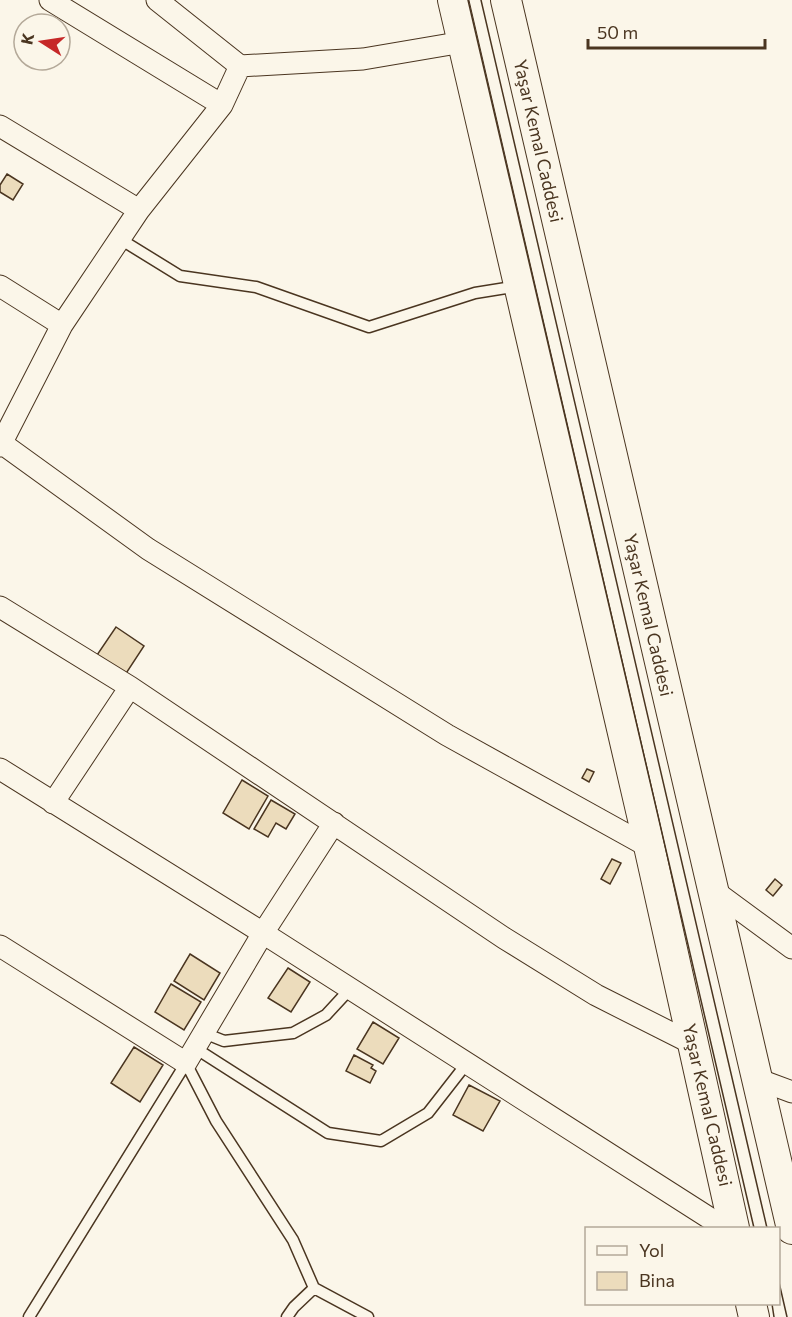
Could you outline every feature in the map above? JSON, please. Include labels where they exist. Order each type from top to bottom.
[{"type":"main road","name":"Yaşar Kemal Caddesi","points":[[453,0],[649,848],[734,1227]]},
{"type":"main road","name":"Yaşar Kemal Caddesi","points":[[506,0],[713,890],[779,1082],[792,1229]]},
{"type":"street","points":[[50,0],[222,105]]},
{"type":"street","points":[[157,0],[240,66],[363,58],[463,42]]},
{"type":"street","points":[[240,66],[222,105],[139,210],[62,324],[1,443],[158,555],[447,735],[649,848]]},
{"type":"street","points":[[0,126],[139,210]]},
{"type":"street","points":[[0,286],[62,324]]},
{"type":"street","points":[[0,608],[130,687],[504,938],[596,995],[693,1044]]},
{"type":"street","points":[[53,803],[130,687]]},
{"type":"street","points":[[0,769],[263,933],[723,1227]]},
{"type":"street","points":[[0,946],[195,1048],[263,933],[334,823]]},
{"type":"street","points":[[713,890],[792,948]]},
{"type":"lane","points":[[120,238],[180,276],[255,287],[369,327],[475,293],[520,286]]},
{"type":"lane","points":[[29,1317],[195,1048],[224,1041],[293,1033],[326,1015],[350,989]]},
{"type":"lane","points":[[195,1048],[328,1133],[381,1140],[428,1113],[467,1063]]},
{"type":"lane","points":[[195,1048],[216,1121],[293,1240],[314,1288],[368,1317]]},
{"type":"lane","points":[[287,1317],[314,1288]]},
{"type":"building","points":[[7,174],[23,184],[13,200],[0,192],[0,185]]},
{"type":"building","points":[[116,627],[144,646],[125,675],[97,655]]},
{"type":"building","points":[[587,769],[594,772],[589,782],[582,778]]},
{"type":"building","points":[[242,780],[268,796],[249,829],[223,813]]},
{"type":"building","points":[[271,800],[295,814],[286,829],[276,823],[268,837],[254,829]]},
{"type":"building","points":[[612,859],[621,863],[610,884],[601,879]]},
{"type":"building","points":[[775,879],[782,885],[773,896],[766,890]]},
{"type":"building","points":[[190,954],[220,973],[204,1000],[174,981]]},
{"type":"building","points":[[288,968],[310,982],[291,1012],[268,998]]},
{"type":"building","points":[[171,984],[201,1002],[184,1030],[155,1012]]},
{"type":"building","points":[[373,1022],[399,1038],[383,1064],[357,1049]]},
{"type":"building","points":[[134,1047],[163,1065],[140,1102],[111,1083]]},
{"type":"building","points":[[354,1055],[373,1065],[371,1068],[376,1071],[370,1083],[346,1071]]},
{"type":"building","points":[[469,1085],[500,1101],[483,1131],[453,1115]]},
{"type":"tram line","points":[[468,0],[754,1227]]},
{"type":"tram line","points":[[481,0],[767,1227]]},
{"type":"tram line","points":[[780,1287],[787,1317]]},
{"type":"tram line","points":[[772,1305],[774,1317]]}]
